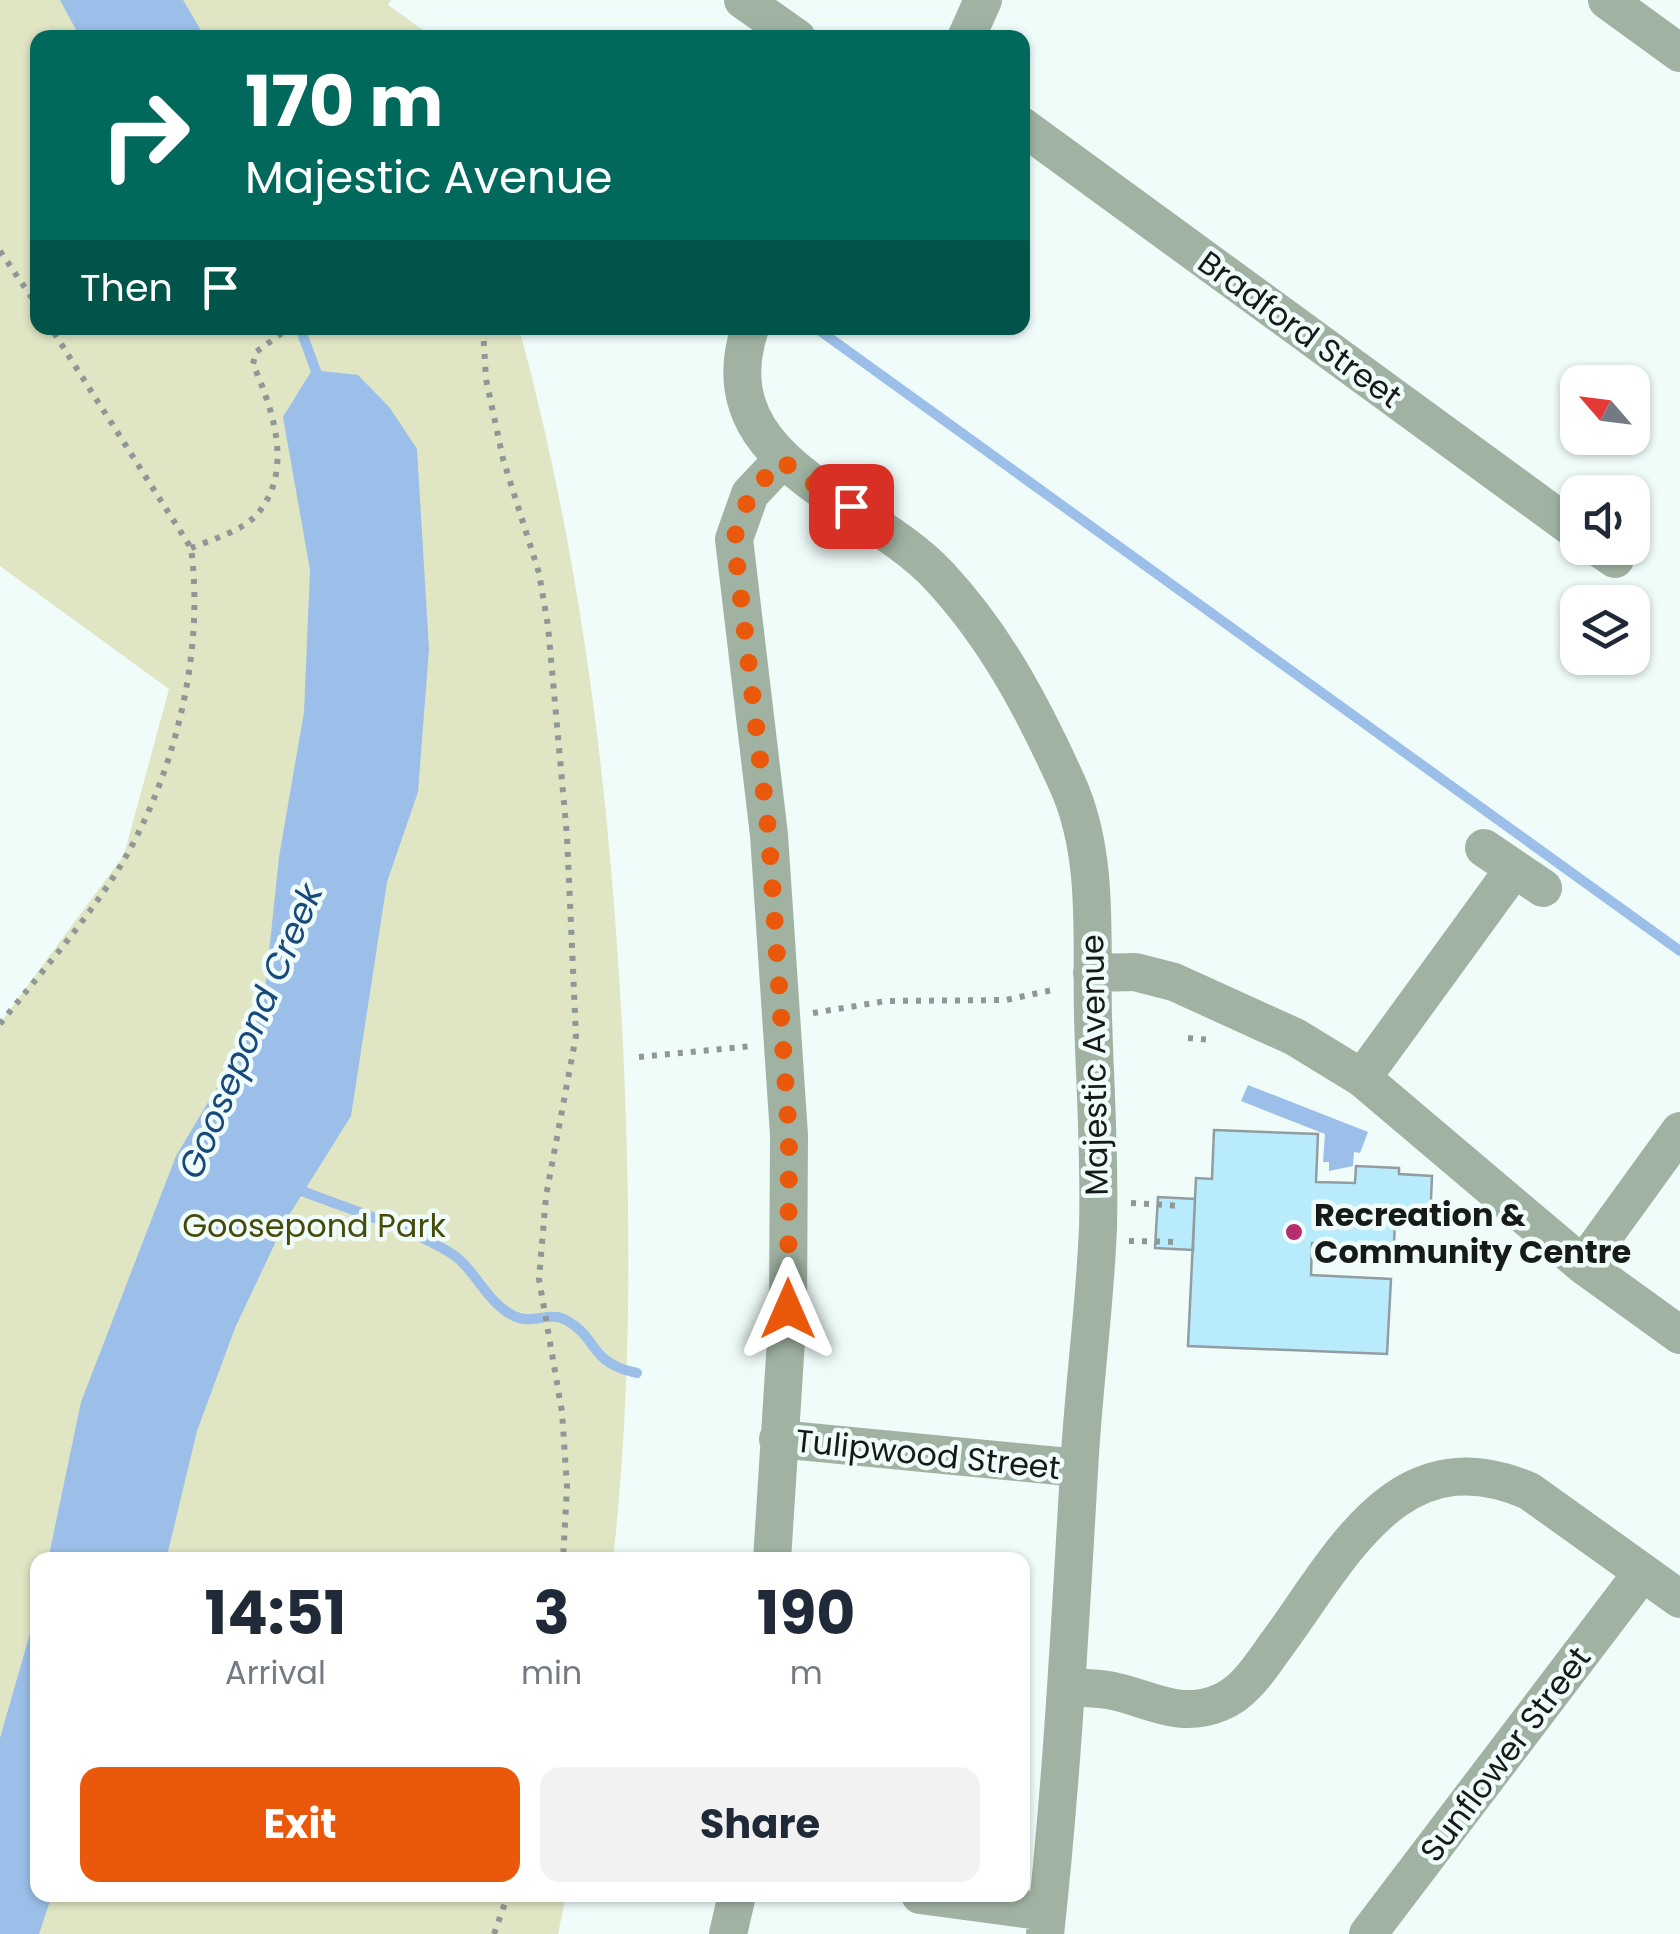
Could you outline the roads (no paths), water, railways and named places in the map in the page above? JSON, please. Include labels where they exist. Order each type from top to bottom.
[{"type":"street","points":[[743,0],[786,30]]},
{"type":"street","points":[[970,30],[983,0]]},
{"type":"street","points":[[1606,0],[1680,53]]},
{"type":"street","name":"Bradford Street","points":[[1030,132],[1560,519]]},
{"type":"street","name":"Majestic Avenue","points":[[748,335],[741,354],[742,384],[757,429],[782,460],[916,552],[1012,668],[1075,806],[1091,871],[1098,1225],[1079,1468],[1069,1687],[1046,1923]]},
{"type":"street","points":[[772,1552],[788,1309],[789,1135],[769,836],[734,539],[750,494],[782,460]]},
{"type":"street","points":[[1362,1078],[1514,868]]},
{"type":"street","points":[[1092,973],[1135,972],[1174,982],[1295,1036],[1362,1078],[1584,1266],[1680,1335]]},
{"type":"street","points":[[1584,1266],[1680,1131]]},
{"type":"street","name":"Tulipwood Street","points":[[778,1439],[1079,1468]]},
{"type":"street","points":[[1069,1687],[1110,1690],[1167,1710],[1197,1710],[1223,1702],[1250,1681],[1369,1519],[1394,1497],[1451,1476],[1505,1480],[1529,1490],[1680,1599]]},
{"type":"street","name":"Sunflower Street","points":[[1368,1934],[1642,1573]]},
{"type":"street","points":[[728,1934],[735,1902]]},
{"type":"street","points":[[952,1902],[1046,1923]]},
{"type":"water","points":[[60,0],[183,0],[201,30],[76,30]]},
{"type":"water","points":[[312,370],[358,375],[390,408],[417,449],[429,649],[418,792],[387,882],[351,1116],[286,1220],[235,1328],[197,1431],[168,1552],[50,1552],[81,1402],[176,1156],[263,1010],[279,857],[304,712],[310,570],[283,417]]},
{"type":"water","points":[[1248,1085],[1368,1132],[1360,1153],[1354,1152],[1353,1166],[1329,1171],[1329,1162],[1323,1162],[1325,1134],[1241,1101]]},
{"type":"water","points":[[30,1633],[30,1902],[50,1902],[39,1934],[0,1934],[0,1738]]},
{"type":"waterway","name":"Goosepond Creek","points":[[303,335],[319,379]]},
{"type":"waterway","points":[[826,335],[1680,951]]},
{"type":"waterway","points":[[292,1187],[431,1242],[458,1258],[504,1310],[520,1318],[566,1320],[610,1363],[637,1373]]},
{"type":"place","name":"Recreation & Community Centre","points":[[1294,1232]]},
{"type":"park label","name":"Goosepond Park","points":[[314,1225]]}]
